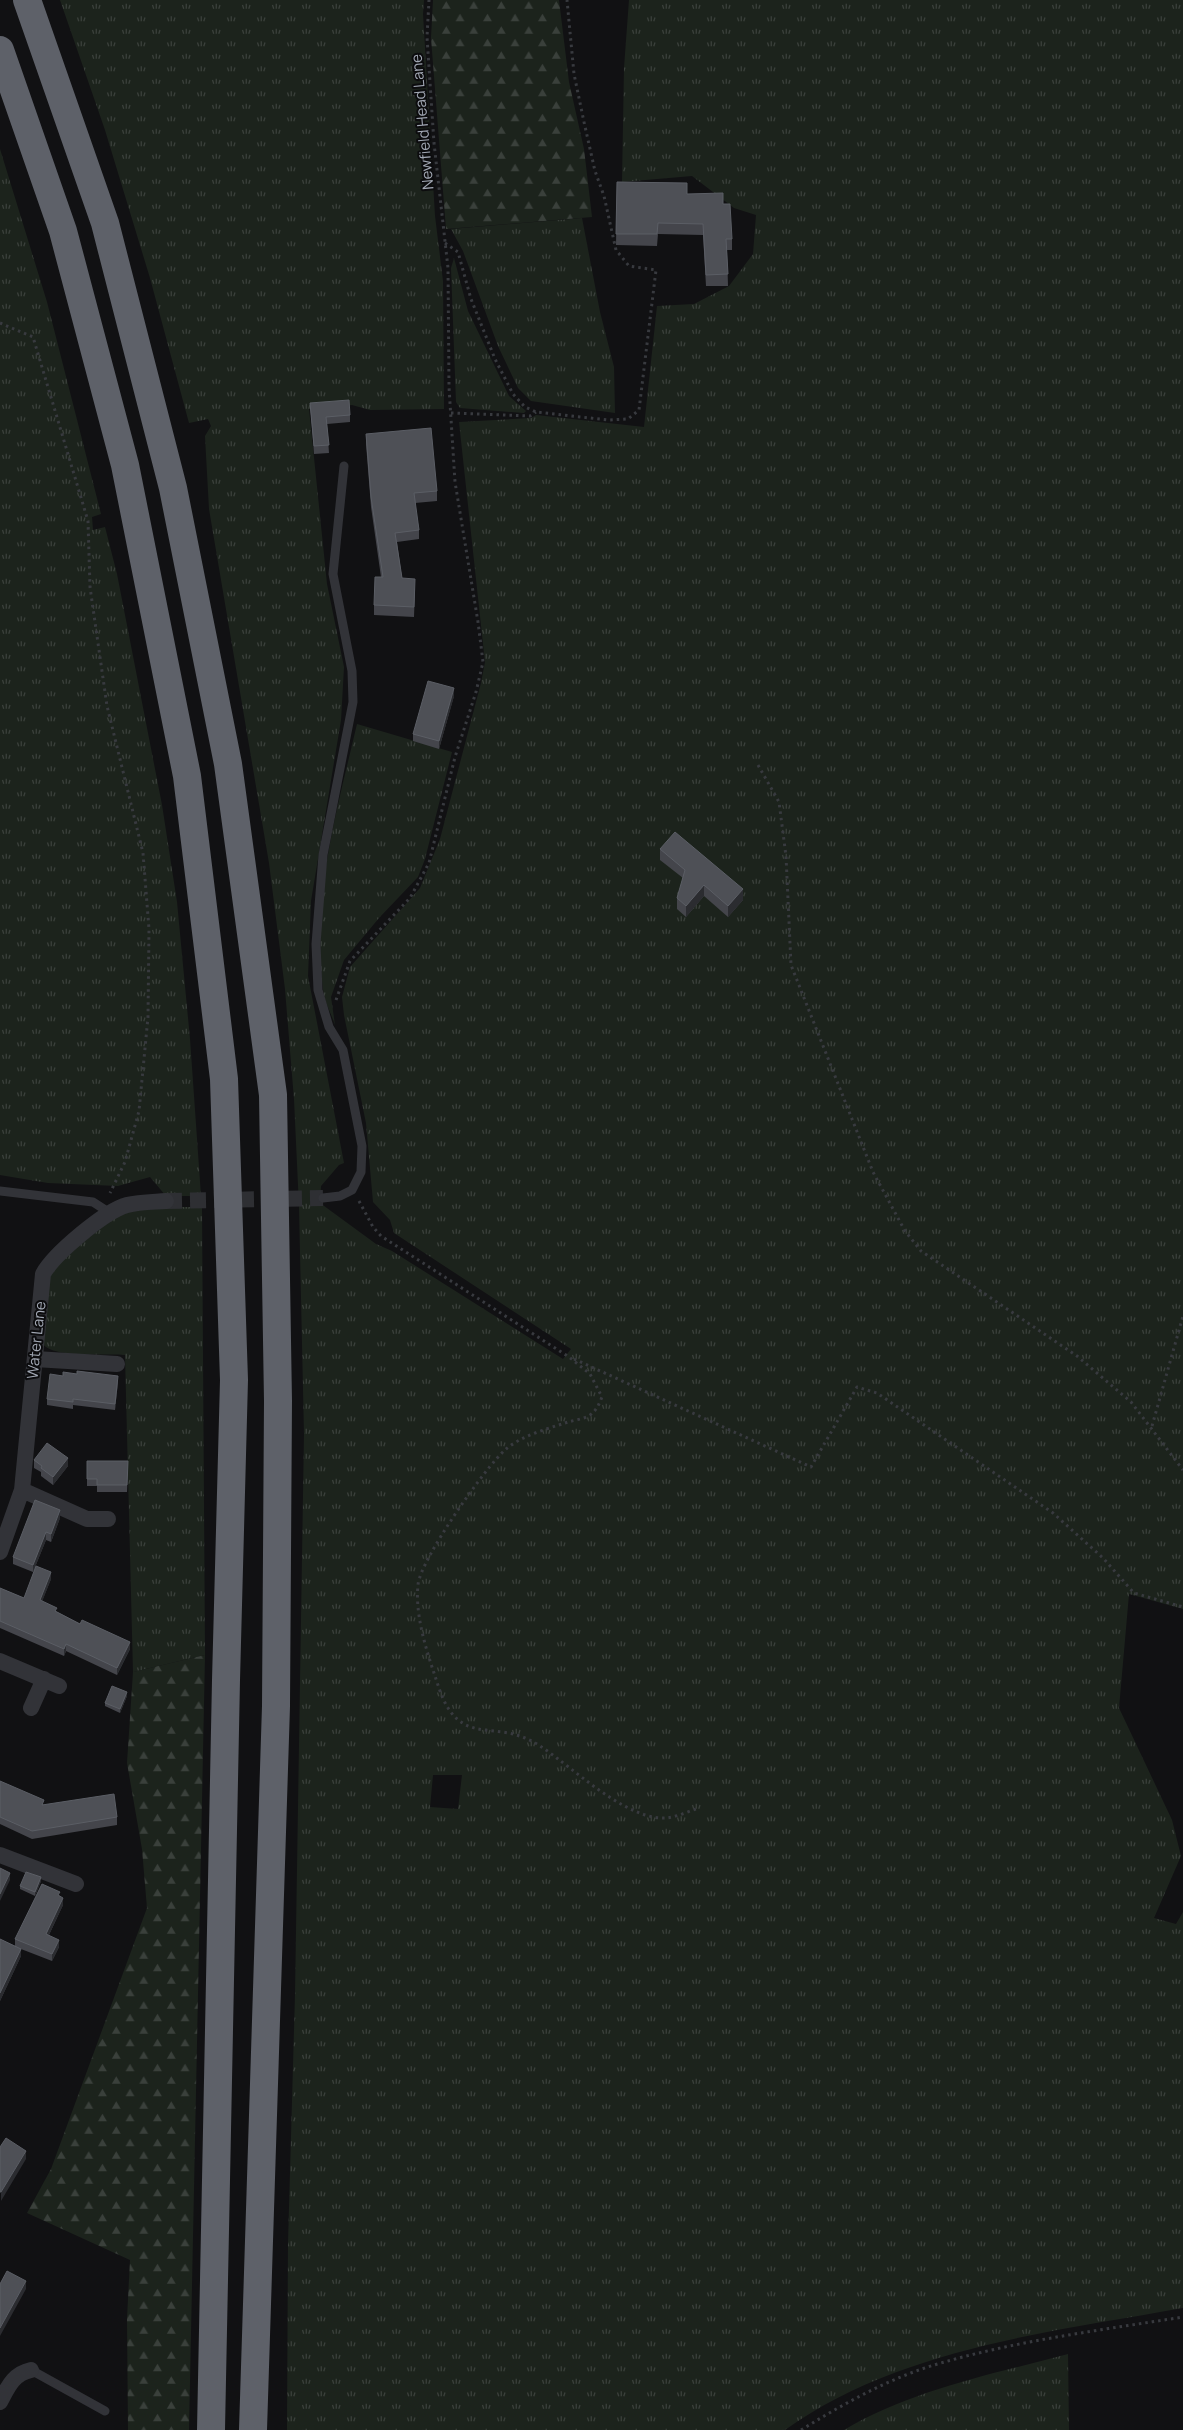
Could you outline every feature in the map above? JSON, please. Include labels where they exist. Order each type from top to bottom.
[{"type":"highway","points":[[28,0],[105,223],[173,488],[228,764],[273,1095],[278,1401],[276,1706],[253,2424]]},
{"type":"highway","points":[[0,50],[63,230],[124,465],[187,776],[224,1079],[234,1380],[211,2430]]},
{"type":"street","name":"Water Lane","points":[[0,1552],[22,1490],[43,1274],[50,1261],[106,1210],[126,1205],[166,1201]]},
{"type":"street","points":[[35,1359],[117,1364]]},
{"type":"street","points":[[22,1490],[86,1519],[108,1519]]},
{"type":"street","points":[[0,1661],[60,1686]]},
{"type":"street","points":[[31,1708],[44,1679]]},
{"type":"street","points":[[0,1855],[76,1884]]},
{"type":"street","points":[[0,2402],[12,2380],[21,2372],[31,2370]]},
{"type":"lane","points":[[323,1198],[340,1196],[352,1190],[361,1172],[362,1146],[343,1050],[329,1027],[318,990],[316,944],[323,855],[353,702],[352,672],[333,574],[344,466]]},
{"type":"lane","points":[[0,1191],[93,1202],[106,1210]]},
{"type":"lane","points":[[31,2370],[106,2411]]},
{"type":"path","name":"Newfield Head Lane","points":[[335,1003],[350,961],[410,898],[428,864],[455,757],[476,692],[483,662],[455,482],[451,413],[448,268],[434,143],[427,37],[429,0]]},
{"type":"path","points":[[445,243],[458,252],[471,299],[495,359],[513,394],[525,407],[536,412],[608,420],[628,419],[639,410],[656,270],[629,266],[616,250],[604,196],[595,171],[574,74],[567,0]]},
{"type":"path","points":[[0,323],[33,337],[88,521],[90,588],[107,706],[143,852],[150,929],[148,1017],[139,1111],[125,1162],[106,1210]]},
{"type":"path","points":[[451,413],[530,416],[536,412]]},
{"type":"path","points":[[758,765],[779,802],[786,856],[791,965],[873,1172],[905,1231],[922,1251],[1077,1356],[1131,1402],[1152,1426],[1183,1470]]},
{"type":"path","points":[[352,1190],[373,1227],[381,1236],[569,1357],[590,1374],[602,1396],[598,1407],[589,1415],[536,1432],[506,1449],[484,1473],[424,1562],[418,1582],[417,1604],[429,1659],[443,1699],[461,1723],[472,1727],[515,1734],[528,1739],[544,1748],[605,1794],[629,1808],[666,1818],[699,1808]]},
{"type":"path","points":[[1152,1426],[1183,1316]]},
{"type":"path","points":[[569,1357],[811,1467],[857,1387],[877,1393],[1053,1513],[1102,1558],[1134,1593],[1183,1606]]},
{"type":"path","points":[[801,2430],[856,2397],[939,2363],[1010,2345],[1183,2317]]},
{"type":"green space","points":[[60,0],[424,0],[423,14],[435,216],[443,281],[444,409],[370,410],[352,405],[309,409],[327,584],[344,667],[341,720],[311,901],[308,976],[344,1163],[339,1165],[321,1186],[320,1203],[376,1244],[392,1251],[563,1359],[571,1349],[394,1233],[390,1220],[373,1202],[366,1123],[342,997],[350,967],[420,888],[440,839],[481,683],[485,662],[459,422],[531,418],[536,415],[644,427],[657,306],[694,304],[729,286],[753,254],[756,215],[734,208],[692,176],[622,182],[624,68],[629,0],[1183,0],[1183,1609],[1129,1594],[1119,1708],[1172,1820],[1181,1856],[1154,1918],[1176,1924],[1183,1912],[1183,2308],[1028,2336],[925,2362],[876,2380],[829,2402],[785,2430],[287,2430],[288,2244],[295,1995],[304,1434],[299,1206],[294,1099],[285,989],[269,863],[209,509],[205,436],[211,426],[208,419],[189,423],[150,278],[105,130]],"holes":[[[433,1775],[462,1775],[458,1809],[430,1807]]]},
{"type":"green space","points":[[433,0],[559,0],[569,82],[584,149],[592,217],[446,229],[431,38]]},
{"type":"green space","points":[[0,149],[47,302],[101,514],[92,517],[93,530],[105,527],[117,574],[162,805],[177,902],[190,1039],[201,1196],[166,1196],[150,1177],[118,1186],[48,1183],[0,1175]]},
{"type":"green space","points":[[582,218],[600,312],[614,367],[615,413],[531,401],[518,388],[498,346],[463,251],[451,229]]},
{"type":"green space","points":[[454,258],[468,311],[509,396],[526,411],[524,413],[460,408],[456,402],[451,268]]},
{"type":"green space","points":[[357,724],[452,752],[425,859],[418,877],[379,918],[344,960],[331,997],[335,1025],[323,989],[320,922],[323,888],[334,822]]},
{"type":"green space","points":[[167,1207],[202,1207],[205,1655],[133,1672],[125,1355],[68,1353],[48,1348],[42,1343],[48,1276],[61,1259],[122,1212]]},
{"type":"green space","points":[[205,1655],[189,2430],[128,2430],[127,2319],[130,2260],[27,2213],[51,2169],[147,1908],[142,1849],[127,1763],[133,1672]]},
{"type":"green space","points":[[1068,2354],[1069,2430],[844,2430],[897,2404],[953,2384]]},
{"type":"building","points":[[617,182],[687,183],[687,194],[723,193],[723,204],[730,204],[732,239],[726,239],[728,274],[706,275],[703,224],[658,223],[657,234],[616,234]]},
{"type":"building","points":[[349,400],[350,415],[326,417],[329,445],[314,446],[310,403]]},
{"type":"building","points":[[431,428],[437,491],[414,493],[419,530],[395,533],[402,578],[415,579],[414,607],[374,605],[375,577],[383,577],[371,497],[366,434]]},
{"type":"building","points":[[428,681],[454,688],[439,741],[413,734]]},
{"type":"building","points":[[675,832],[743,889],[728,906],[704,885],[686,906],[677,898],[685,870],[660,849]]},
{"type":"building","points":[[77,1371],[118,1376],[115,1404],[73,1399],[73,1402],[47,1399],[50,1374],[63,1376],[63,1372],[77,1374]]},
{"type":"building","points":[[47,1443],[68,1458],[53,1477],[34,1460]]},
{"type":"building","points":[[87,1461],[128,1461],[127,1485],[97,1485],[97,1479],[87,1479]]},
{"type":"building","points":[[35,1500],[60,1510],[51,1534],[46,1532],[33,1565],[13,1557]]},
{"type":"building","points":[[36,1566],[51,1572],[40,1600],[57,1608],[55,1611],[80,1624],[82,1620],[130,1642],[117,1668],[66,1644],[64,1649],[0,1621],[0,1588],[24,1598]]},
{"type":"building","points":[[112,1686],[127,1692],[120,1709],[105,1703]]},
{"type":"building","points":[[0,1781],[44,1800],[42,1805],[114,1794],[117,1817],[32,1831],[0,1817]]},
{"type":"building","points":[[0,1868],[10,1873],[0,1894]]},
{"type":"building","points":[[26,1872],[41,1877],[35,1892],[20,1886]]},
{"type":"building","points":[[42,1884],[60,1892],[58,1895],[63,1898],[46,1934],[59,1940],[52,1954],[15,1939]]},
{"type":"building","points":[[0,1939],[21,1949],[0,1993]]},
{"type":"building","points":[[6,2138],[26,2151],[0,2192],[0,2147]]},
{"type":"building","points":[[7,2271],[26,2281],[0,2328],[0,2284]]},
{"type":"tunnel","points":[[166,1201],[323,1198]]}]
